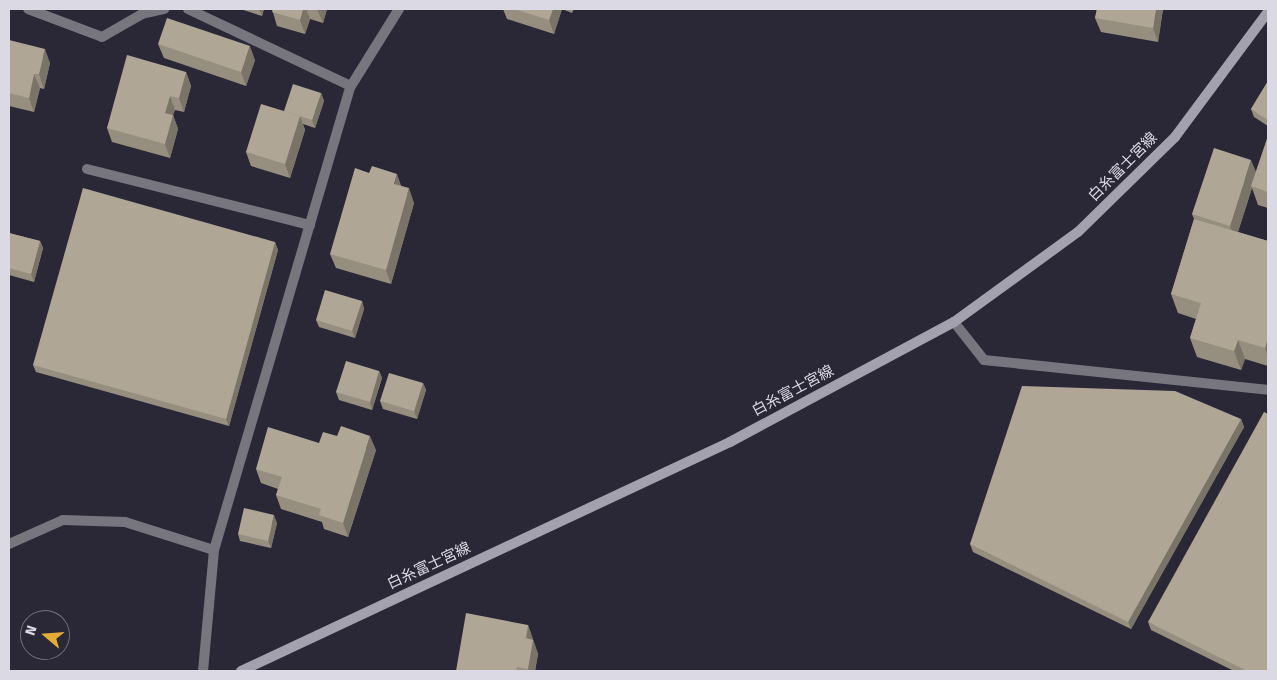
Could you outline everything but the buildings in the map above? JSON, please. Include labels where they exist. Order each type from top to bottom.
[{"type":"main road","name":"白糸富士宮線","points":[[241,671],[730,442],[954,322],[1078,232],[1092,219],[1175,137],[1268,12]]},
{"type":"street","points":[[28,9],[102,36],[142,14],[164,9]]},
{"type":"street","points":[[188,9],[351,86]]},
{"type":"street","points":[[203,671],[214,550],[351,86],[399,9]]},
{"type":"street","points":[[87,169],[310,225]]},
{"type":"street","points":[[954,322],[984,360],[1268,390]]},
{"type":"street","points":[[9,544],[63,520],[125,522],[214,550]]}]
